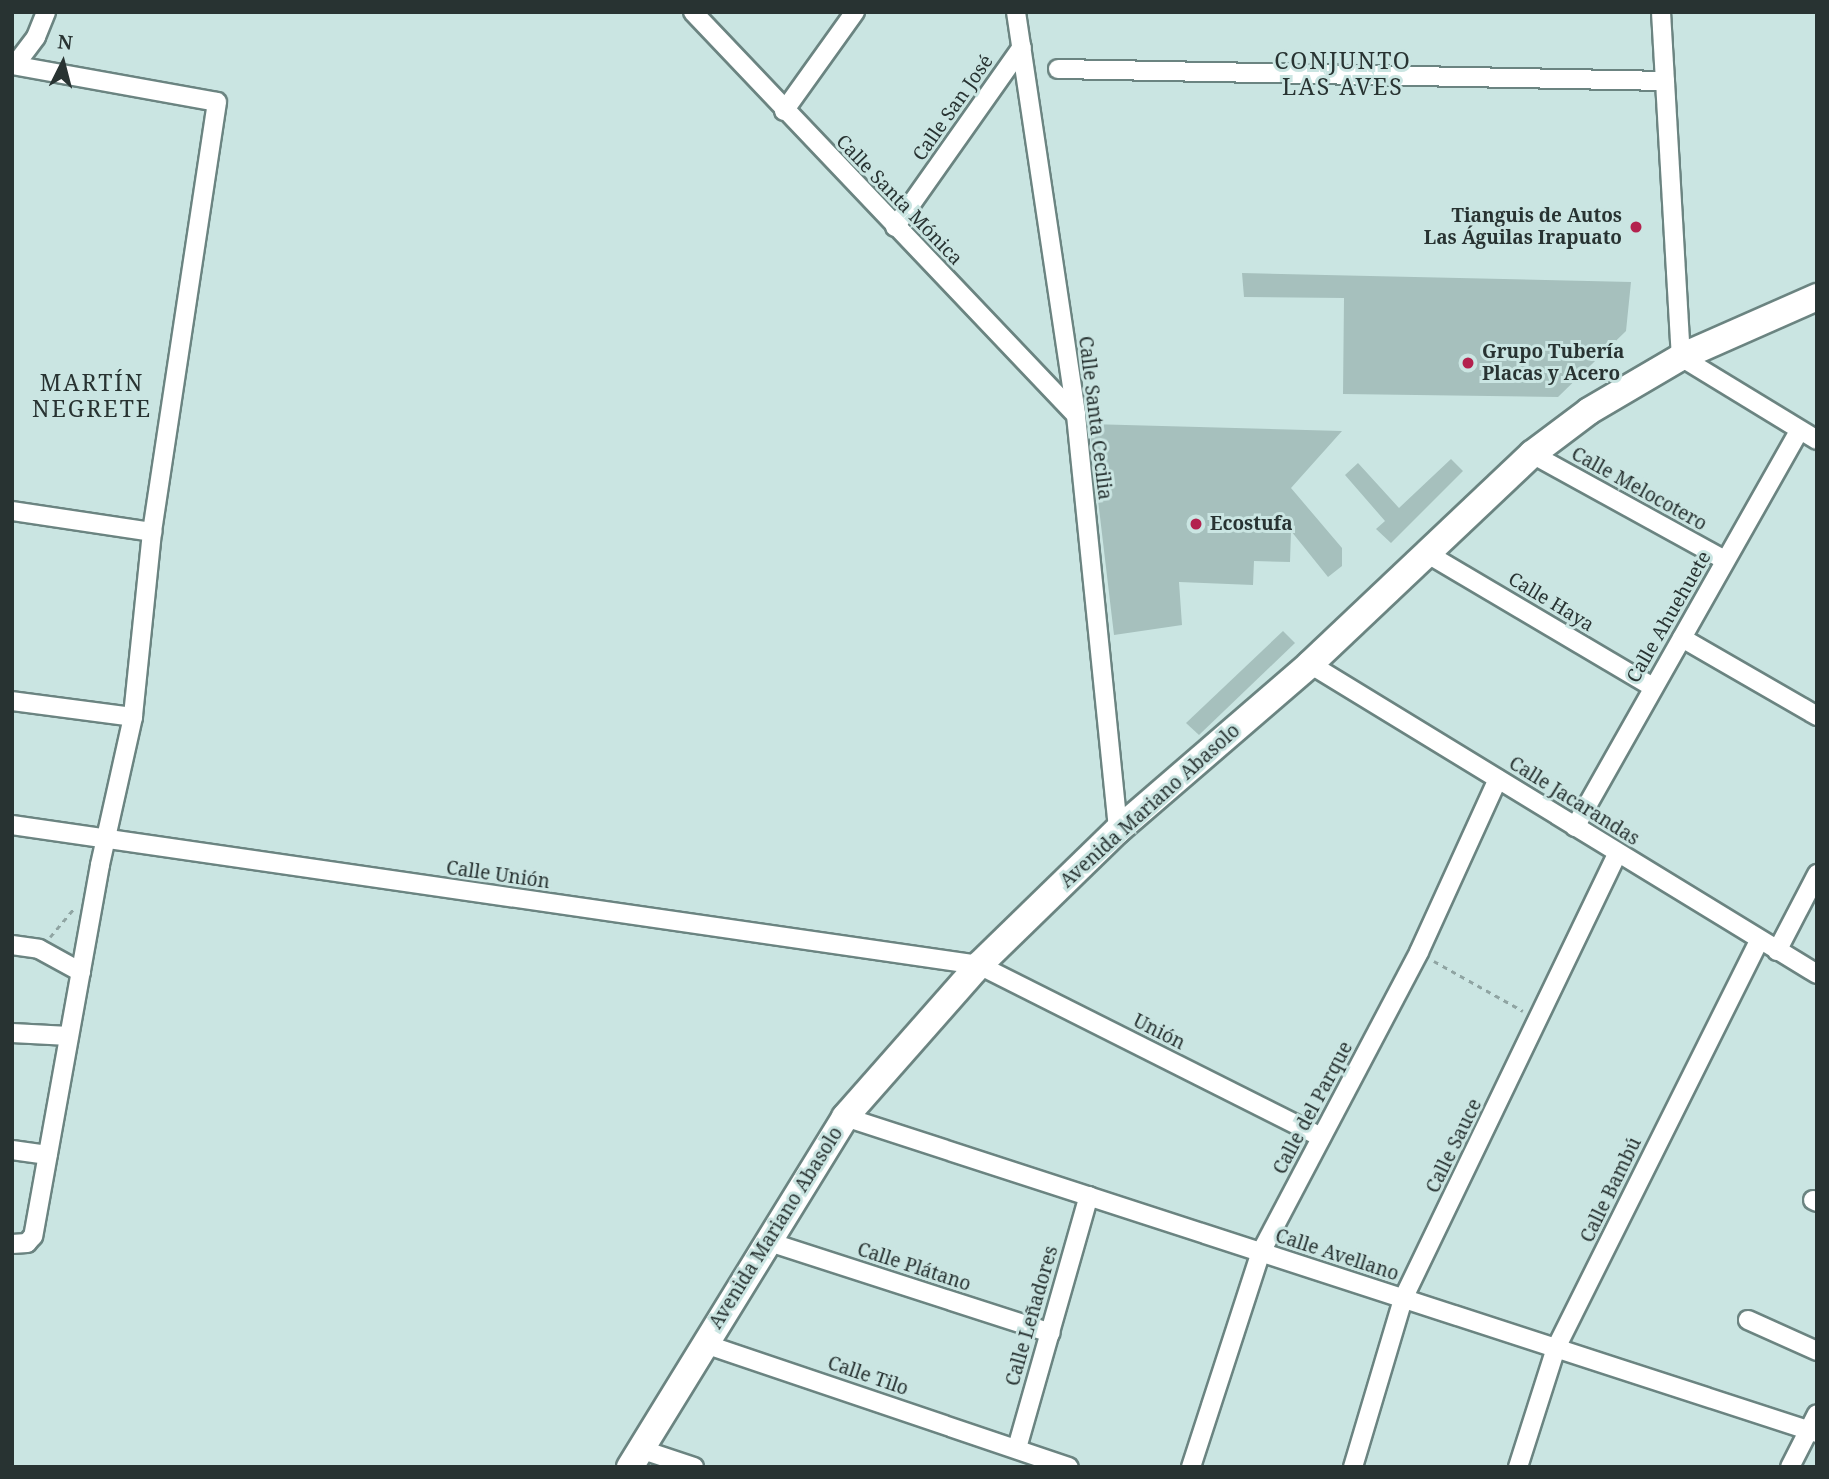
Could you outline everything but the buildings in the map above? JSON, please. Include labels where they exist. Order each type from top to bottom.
[{"type":"street","points":[[12,1244],[27,1243],[33,1236],[105,840],[133,717],[152,532],[218,102],[14,65],[36,37],[46,12]]},
{"type":"street","name":"Calle Santa Mónica","points":[[693,12],[1076,415]]},
{"type":"street","points":[[785,111],[855,12]]},
{"type":"street","name":"Calle Santa Cecilia","points":[[1016,12],[1076,415],[1118,830]]},
{"type":"street","points":[[1661,12],[1681,357],[1817,440]]},
{"type":"street","name":"Calle San José","points":[[895,227],[1022,47]]},
{"type":"street","points":[[1058,69],[1665,81]]},
{"type":"street","name":"Avenida Mariano Abasolo","points":[[635,1458],[766,1241],[845,1117],[979,965],[1118,830],[1310,664],[1532,454],[1589,411],[1681,357],[1817,298]]},
{"type":"street","name":"Calle Ahuehuete","points":[[1575,827],[1800,430]]},
{"type":"street","name":"Calle Melocotero","points":[[1532,454],[1725,559]]},
{"type":"street","points":[[12,511],[152,532]]},
{"type":"street","name":"Calle Haya","points":[[1428,554],[1653,687]]},
{"type":"street","points":[[1682,638],[1817,716]]},
{"type":"street","name":"Calle Jacarandas","points":[[1310,664],[1817,974]]},
{"type":"street","points":[[12,701],[133,717]]},
{"type":"street","name":"Calle del Parque","points":[[1191,1467],[1261,1252],[1419,952],[1498,779]]},
{"type":"street","name":"Calle Unión","points":[[12,825],[979,965]]},
{"type":"street","name":"Calle Sauce","points":[[1353,1467],[1403,1299],[1618,853]]},
{"type":"street","points":[[1777,951],[1817,874]]},
{"type":"street","name":"Calle Bambú","points":[[1518,1467],[1556,1348],[1759,940]]},
{"type":"street","points":[[12,946],[39,949],[80,972]]},
{"type":"street","name":"Unión","points":[[979,965],[1321,1137]]},
{"type":"street","points":[[12,1033],[69,1036]]},
{"type":"street","name":"Calle Avellano","points":[[845,1117],[1813,1432]]},
{"type":"street","points":[[12,1150],[48,1155]]},
{"type":"street","name":"Calle Leñadores","points":[[1017,1448],[1089,1196]]},
{"type":"street","name":"Calle Plátano","points":[[766,1241],[1049,1333]]},
{"type":"street","points":[[1748,1321],[1817,1351]]},
{"type":"street","name":"Calle Tilo","points":[[705,1344],[1069,1467]]},
{"type":"street","points":[[1790,1467],[1813,1432],[1817,1414]]},
{"type":"street","points":[[635,1458],[694,1467]]},
{"type":"path","points":[[39,949],[78,903]]},
{"type":"path","points":[[1419,952],[1538,1020]]},
{"type":"place","name":"Tianguis de Autos Las Águilas Irapuato","points":[[1636,227]]},
{"type":"place","name":"Grupo Tubería Placas y Acero","points":[[1468,363]]},
{"type":"place","name":"Ecostufa","points":[[1196,524]]},
{"type":"district","name":"CONJUNTO LAS AVES","points":[[1343,73]]},
{"type":"district","name":"MARTÍN NEGRETE","points":[[92,395]]}]
